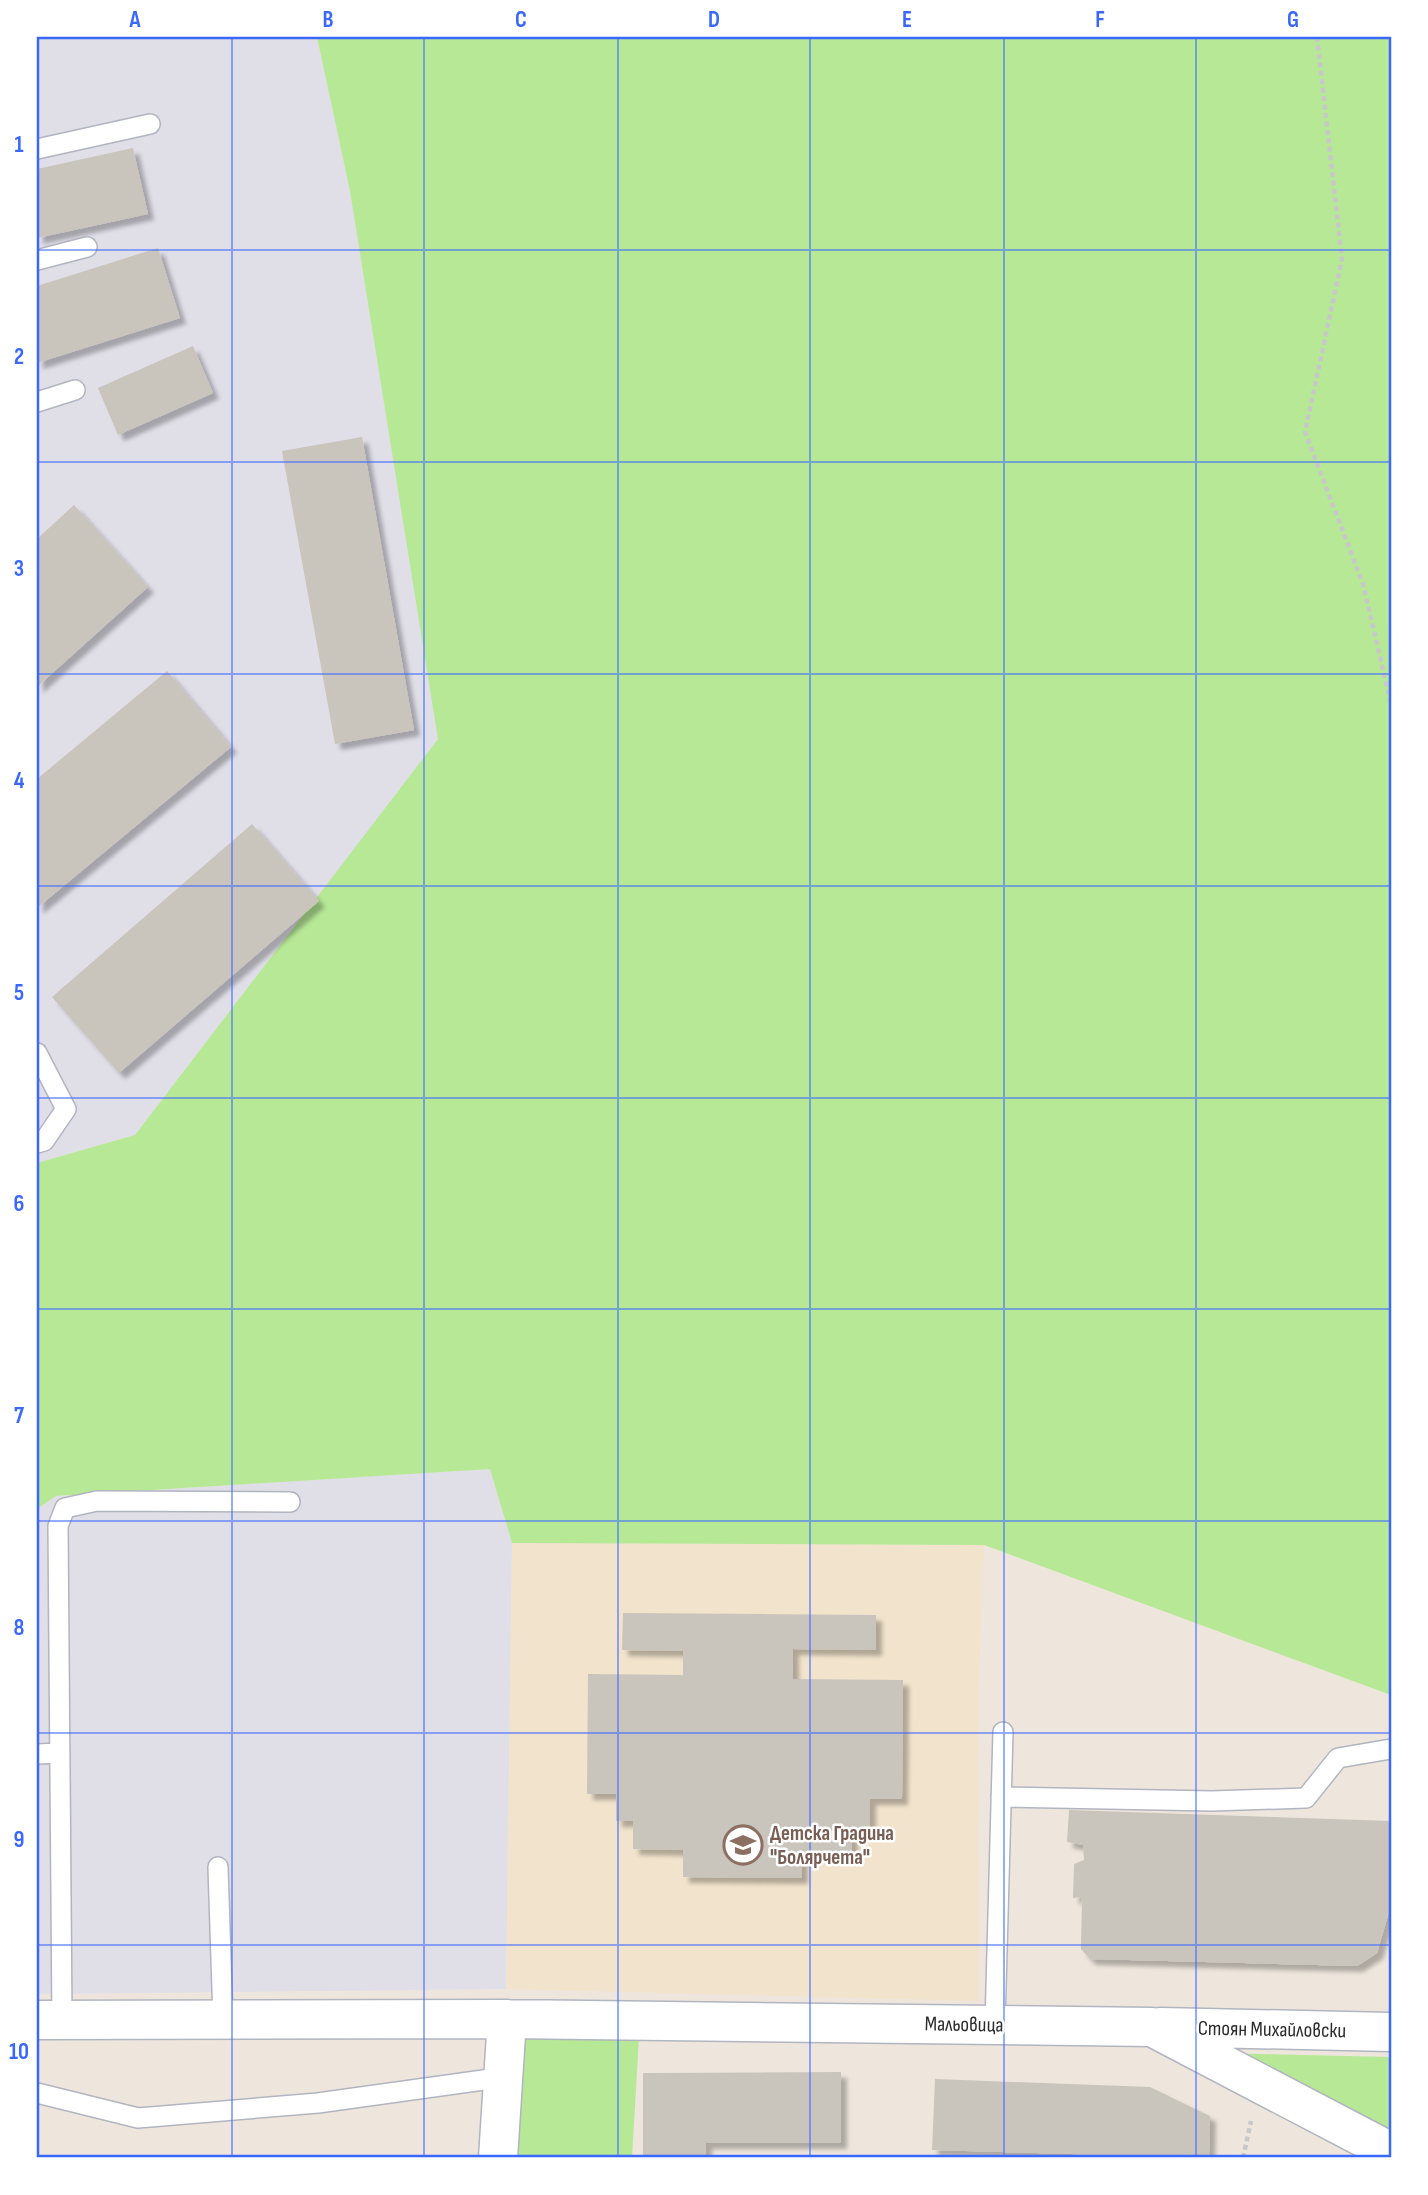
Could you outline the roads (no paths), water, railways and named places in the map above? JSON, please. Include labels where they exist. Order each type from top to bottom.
[{"type":"street","name":"Мальовица","points":[[49,2020],[507,2019],[1152,2027],[1391,2152]]},
{"type":"street","points":[[498,2158],[507,2019]]},
{"type":"street","name":"Стоян Михайловски","points":[[1152,2027],[1391,2032]]},
{"type":"lane","points":[[37,149],[150,124]]},
{"type":"lane","points":[[37,260],[86,247]]},
{"type":"lane","points":[[37,402],[75,390]]},
{"type":"lane","points":[[37,1053],[66,1109],[44,1141],[37,1143]]},
{"type":"lane","points":[[49,2020],[60,1753],[58,1526],[65,1508],[97,1501],[290,1502]]},
{"type":"lane","points":[[995,2025],[1003,1732]]},
{"type":"lane","points":[[1001,1797],[1212,1801],[1306,1798],[1338,1758],[1391,1749]]},
{"type":"lane","points":[[37,1754],[60,1753]]},
{"type":"lane","points":[[218,1867],[223,2020]]},
{"type":"lane","points":[[37,2093],[138,2118],[318,2103],[505,2077]]},
{"type":"place","name":"Детска Градина \"Болярчета\"","points":[[743,1845]]}]
